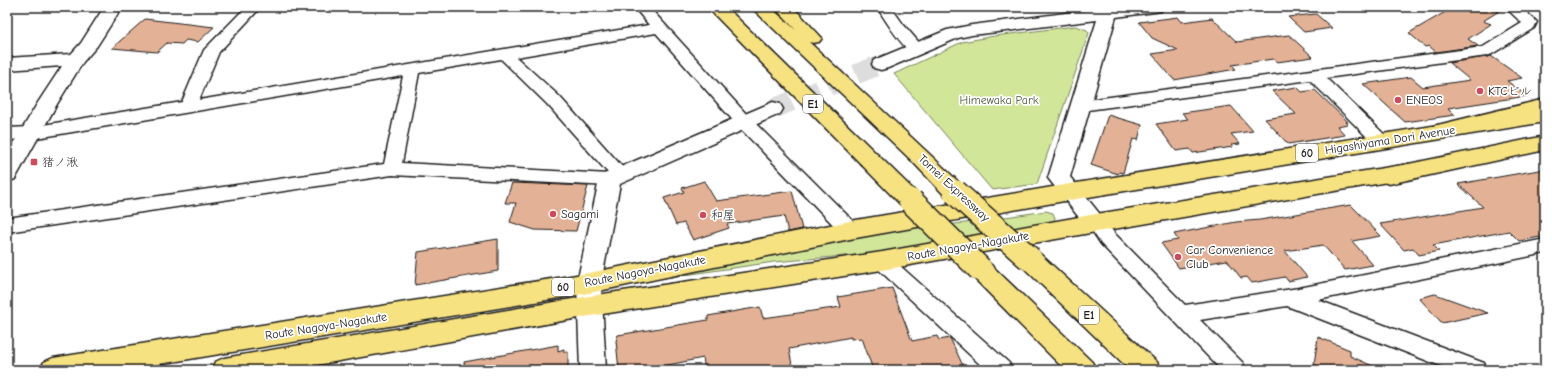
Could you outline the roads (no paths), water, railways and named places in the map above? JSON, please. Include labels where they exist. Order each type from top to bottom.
[{"type":"main road","name":"E1","points":[[716,7],[1083,370]]},
{"type":"main road","name":"Tomei Expressway","points":[[760,7],[1148,370]]},
{"type":"main road","points":[[783,7],[831,56],[918,155]]},
{"type":"main road","points":[[1432,133],[1545,105]]},
{"type":"main road","name":"Higashiyama Dori Avenue","points":[[1070,192],[1545,115]]},
{"type":"main road","points":[[1390,176],[1545,143]]},
{"type":"main road","name":"60","points":[[1096,223],[1545,150]]},
{"type":"main road","name":"Route Nagoya-Nagakute","points":[[224,370],[589,295],[850,230],[1070,192]]},
{"type":"main road","name":"Route Nagoya-Nagakute","points":[[53,370],[589,295],[882,261],[1096,223]]},
{"type":"street","points":[[7,174],[47,104],[76,58],[88,46],[113,7]]},
{"type":"street","points":[[188,107],[212,50],[254,7]]},
{"type":"street","points":[[641,7],[743,121],[850,230]]},
{"type":"street","points":[[884,7],[897,27],[917,49]]},
{"type":"street","points":[[881,64],[953,34],[972,30],[1155,7]]},
{"type":"street","points":[[1080,106],[1487,51],[1529,25],[1530,22],[1512,7]]},
{"type":"street","points":[[1108,13],[1059,178],[1108,239],[1235,370]]},
{"type":"street","points":[[7,134],[31,133],[660,28]]},
{"type":"street","points":[[504,54],[553,100],[615,177]]},
{"type":"street","points":[[7,64],[76,58]]},
{"type":"street","points":[[392,169],[412,70]]},
{"type":"street","points":[[1313,74],[1381,141]]},
{"type":"street","points":[[7,225],[392,169],[615,177],[774,109]]},
{"type":"street","points":[[593,370],[589,295],[615,177]]},
{"type":"street","points":[[1182,314],[1289,298],[1545,246]]},
{"type":"street","points":[[882,261],[1001,370]]},
{"type":"street","points":[[1289,298],[1476,370]]},
{"type":"tunnel","points":[[773,109],[881,64]]},
{"type":"place","name":"KTCビル","points":[[1480,91]]},
{"type":"place","name":"ENEOS","points":[[1398,100]]},
{"type":"place","name":"猪ノ湫","points":[[34,162]]},
{"type":"place","name":"Sagami","points":[[553,214]]},
{"type":"place","name":"和屋","points":[[703,215]]},
{"type":"place","name":"Car Convenience Club","points":[[1178,257]]},
{"type":"park label","name":"Himewaka Park","points":[[999,100]]}]
